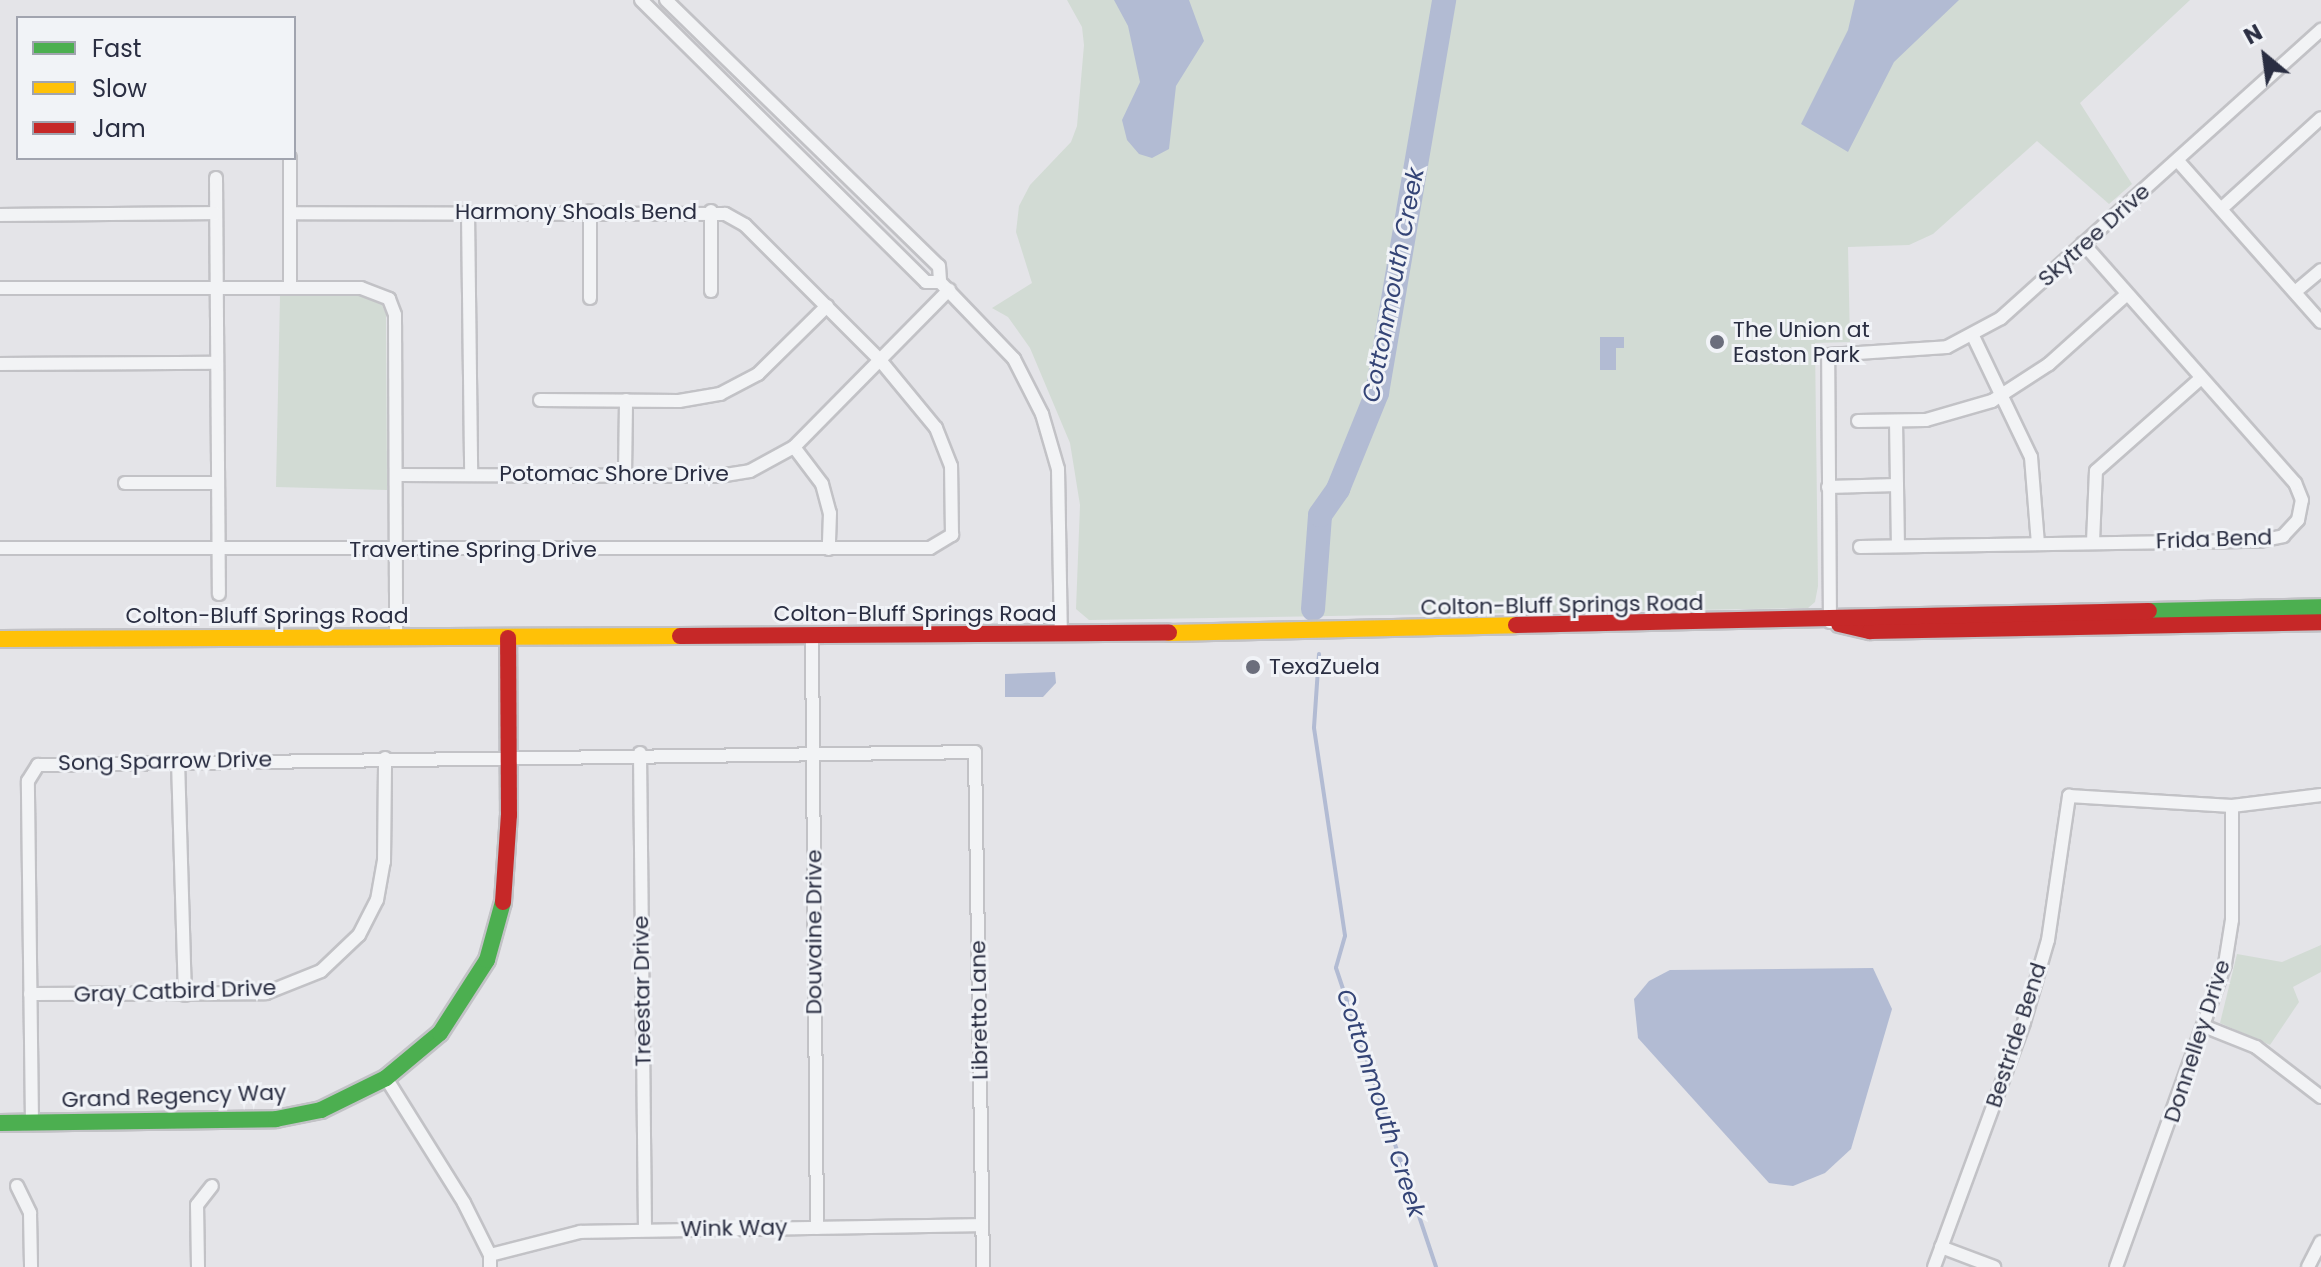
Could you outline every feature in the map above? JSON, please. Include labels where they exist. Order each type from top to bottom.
[{"type":"street","points":[[641,0],[926,282],[944,286]]},
{"type":"street","points":[[666,0],[939,266],[944,286],[1014,359],[1052,444],[1062,507],[1061,635]]},
{"type":"street","name":"Skytree Drive","points":[[1828,487],[1828,355],[1918,352],[1973,336],[2001,318],[2321,30]]},
{"type":"street","points":[[2221,209],[2321,118]]},
{"type":"street","points":[[290,160],[290,287]]},
{"type":"street","points":[[2178,161],[2321,322]]},
{"type":"street","points":[[216,178],[219,594]]},
{"type":"street","points":[[590,211],[590,298]]},
{"type":"street","points":[[711,211],[711,291]]},
{"type":"street","name":"Harmony Shoals Bend","points":[[291,213],[711,211],[745,225],[880,360],[945,446],[955,491],[954,528],[945,543]]},
{"type":"street","points":[[0,215],[216,213]]},
{"type":"street","points":[[468,213],[471,475]]},
{"type":"street","name":"Frida Bend","points":[[1860,547],[2273,540],[2298,520],[2302,500],[2295,483],[2083,243]]},
{"type":"street","points":[[2295,292],[2321,270]]},
{"type":"street","name":"Potomac Shore Drive","points":[[398,475],[737,474],[773,462],[794,447],[880,360],[944,286]]},
{"type":"street","points":[[0,288],[374,289],[394,308],[398,475],[396,638]]},
{"type":"street","points":[[1858,421],[1896,421],[1952,415],[2002,395],[2049,364],[2126,295]]},
{"type":"street","points":[[540,400],[701,399],[742,386],[827,306]]},
{"type":"street","points":[[1973,336],[2031,457],[2038,544]]},
{"type":"street","points":[[0,364],[215,363]]},
{"type":"street","points":[[2093,542],[2096,471],[2201,378]]},
{"type":"street","points":[[625,475],[626,400]]},
{"type":"street","points":[[1896,421],[1898,546]]},
{"type":"street","points":[[794,447],[822,484],[830,513],[829,549]]},
{"type":"street","points":[[125,483],[216,483]]},
{"type":"street","points":[[1830,622],[1828,487],[1897,485]]},
{"type":"street","name":"Travertine Spring Drive","points":[[0,548],[395,552],[930,548],[945,543]]},
{"type":"street","name":"Colton-Bluff Springs Road","points":[[0,639],[1061,635],[1830,622],[1870,616],[2321,607]]},
{"type":"street","name":"Colton-Bluff Springs Road","points":[[1830,622],[1870,631],[2321,622]]},
{"type":"street","name":"Douvaine Drive","points":[[812,636],[817,1228]]},
{"type":"street","name":"Grand Regency Way","points":[[0,1123],[276,1119],[321,1110],[386,1078],[458,1012],[487,960],[502,917],[507,874],[510,755],[508,638]]},
{"type":"street","name":"Song Sparrow Drive","points":[[32,1122],[28,781],[32,770],[46,762],[640,753],[975,752]]},
{"type":"street","name":"Libretto Lane","points":[[975,752],[983,1267]]},
{"type":"street","name":"Treestar Drive","points":[[640,753],[645,1229]]},
{"type":"street","name":"Gray Catbird Drive","points":[[30,994],[185,995],[286,988],[321,971],[359,935],[382,880],[385,758]]},
{"type":"street","points":[[178,761],[185,995]]},
{"type":"street","points":[[2232,806],[2321,795]]},
{"type":"street","name":"Bestride Bend","points":[[1934,1267],[2024,1022],[2048,940],[2069,796],[2232,806]]},
{"type":"street","name":"Donnelley Drive","points":[[2116,1267],[2206,1027],[2232,920],[2232,806]]},
{"type":"street","points":[[2206,1027],[2256,1047],[2321,1097]]},
{"type":"street","points":[[386,1078],[490,1261]]},
{"type":"street","points":[[17,1186],[30,1213],[31,1267]]},
{"type":"street","points":[[198,1267],[197,1205],[212,1186]]},
{"type":"street","name":"Wink Way","points":[[490,1261],[580,1232],[982,1225]]},
{"type":"street","points":[[2308,1267],[2321,1242]]},
{"type":"street","points":[[1941,1247],[1994,1267]]},
{"type":"shaded area","points":[[1067,0],[2190,0],[2080,103],[2132,184],[2109,204],[2037,141],[1933,234],[1909,245],[1848,247],[1850,342],[1815,343],[1818,586],[1815,602],[1808,608],[1089,620],[1076,609],[1080,505],[1070,443],[1030,348],[1008,317],[992,308],[1032,283],[1016,232],[1019,206],[1030,185],[1071,142],[1077,126],[1084,45],[1082,27]]},
{"type":"shaded area","points":[[360,294],[380,301],[386,314],[387,490],[276,487],[280,295]]},
{"type":"shaded area","points":[[2321,945],[2321,972],[2293,987],[2299,1002],[2270,1045],[2220,1023],[2237,954],[2282,962]]},
{"type":"water","points":[[1114,0],[1189,0],[1204,41],[1176,86],[1169,149],[1152,158],[1139,154],[1127,140],[1122,120],[1140,82],[1128,26]]},
{"type":"water","points":[[1855,0],[1959,0],[1894,62],[1848,152],[1801,124],[1848,30]]},
{"type":"water","points":[[1600,337],[1624,337],[1624,348],[1616,348],[1616,370],[1600,370]]},
{"type":"water","points":[[1055,672],[1056,683],[1043,697],[1005,697],[1005,674]]},
{"type":"water","points":[[1873,968],[1892,1009],[1851,1149],[1825,1173],[1793,1186],[1769,1183],[1638,1038],[1634,999],[1649,981],[1670,970]]},
{"type":"waterway","name":"Cottonmouth Creek","points":[[1313,609],[1320,515],[1338,489],[1377,393],[1444,0]]},
{"type":"waterway","name":"Cottonmouth Creek","points":[[1319,654],[1314,728],[1345,936],[1336,968],[1436,1267]]},
{"type":"traffic: fast","points":[[2149,611],[2321,607]]},
{"type":"traffic: fast","points":[[0,1123],[276,1119],[321,1110],[386,1078],[440,1033],[487,960],[503,902]]},
{"type":"traffic: slow","points":[[1169,633],[1516,625]]},
{"type":"traffic: slow","points":[[0,639],[680,636]]},
{"type":"traffic: jam","points":[[1516,625],[2149,611]]},
{"type":"traffic: jam","points":[[1839,624],[1870,631],[2321,622]]},
{"type":"traffic: jam","points":[[680,636],[1169,633]]},
{"type":"traffic: jam","points":[[503,902],[509,815],[508,638]]},
{"type":"place","name":"The Union at Easton Park","points":[[1717,342]]},
{"type":"place","name":"TexaZuela","points":[[1253,667]]}]
